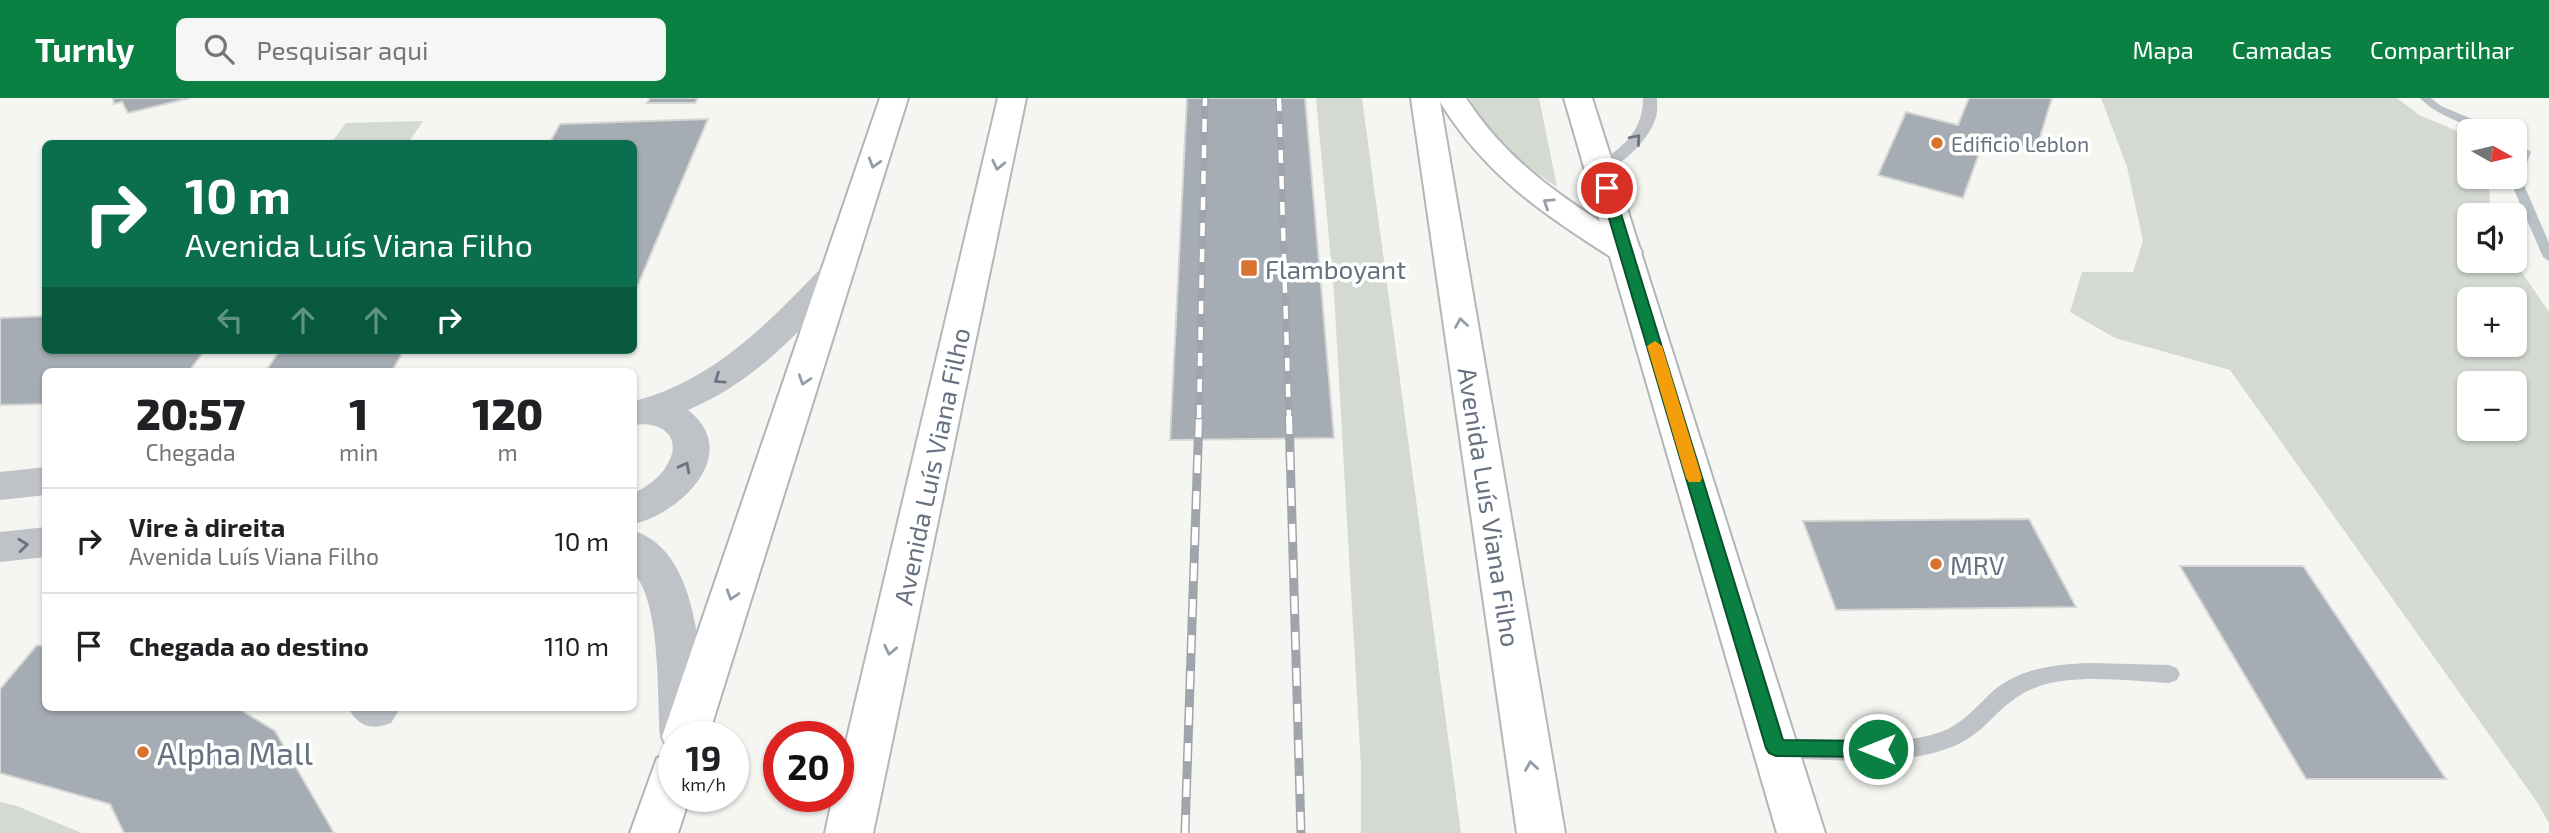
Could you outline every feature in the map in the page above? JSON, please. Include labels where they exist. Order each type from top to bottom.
[{"type":"main road","points":[[689,721],[841,267],[894,98]]},
{"type":"main road","name":"Avenida Luís Viana Filho","points":[[849,833],[1012,98]]},
{"type":"main road","name":"Avenida Luís Viana Filho","points":[[1425,98],[1541,833]]},
{"type":"main road","points":[[1452,98],[1484,146],[1506,170],[1544,201],[1626,252]]},
{"type":"main road","points":[[1578,98],[1801,833]]},
{"type":"main road","points":[[654,833],[661,812]]},
{"type":"street","points":[[643,411],[706,388],[751,357],[841,267]]},
{"type":"street","points":[[637,508],[662,495],[682,474],[692,452],[688,432],[676,420],[643,411]]},
{"type":"street","points":[[0,486],[42,481]]},
{"type":"street","points":[[0,547],[42,542]]},
{"type":"street","points":[[637,549],[657,572],[674,616],[683,721]]},
{"type":"lane","points":[[1600,167],[1618,158],[1643,131],[1651,113],[1650,98]]},
{"type":"lane","points":[[1776,748],[1878,749],[1923,745],[1957,736],[2013,688],[2037,677],[2070,673],[2169,674]]},
{"type":"lane","points":[[363,711],[371,719],[379,719],[388,711]]},
{"type":"shaded area","points":[[1316,98],[1362,98],[1461,833],[1361,833],[1361,766],[1334,293]]},
{"type":"shaded area","points":[[1470,98],[1539,98],[1557,187],[1519,161],[1478,119]]},
{"type":"shaded area","points":[[2101,98],[2397,98],[2419,115],[2457,131],[2457,189],[2489,189],[2490,203],[2457,203],[2457,273],[2522,273],[2549,312],[2549,823],[2537,802],[2230,370],[2115,338],[2070,312],[2082,272],[2133,272],[2143,241],[2127,167]]},
{"type":"shaded area","points":[[423,121],[410,140],[333,140],[346,123]]},
{"type":"shaded area","points":[[0,802],[17,806],[82,833],[0,833]]},
{"type":"building","points":[[113,98],[190,98],[128,113],[122,102],[114,104]]},
{"type":"building","points":[[650,98],[698,98],[695,103],[647,103]]},
{"type":"building","name":"Flamboyant","points":[[1187,98],[1305,98],[1334,438],[1170,440]]},
{"type":"building","name":"Edificio Leblon","points":[[1969,98],[2052,98],[2036,150],[1985,137],[1963,198],[1878,175],[1906,112],[1958,125]]},
{"type":"building","points":[[708,119],[637,287],[637,140],[551,140],[560,124]]},
{"type":"building","points":[[42,316],[42,354],[202,354],[192,368],[42,368],[42,404],[0,405],[0,318]]},
{"type":"building","points":[[277,354],[402,354],[394,368],[268,368]]},
{"type":"building","name":"MRV","points":[[2029,519],[2076,607],[1836,610],[1803,521]]},
{"type":"building","points":[[2180,566],[2303,566],[2446,779],[2306,779]]},
{"type":"building","name":"Alpha Mall","points":[[37,645],[42,646],[42,711],[242,711],[275,731],[334,833],[124,833],[110,804],[0,773],[0,689]]},
{"type":"waterway","points":[[2425,98],[2437,108],[2465,119]]},
{"type":"waterway","points":[[2520,189],[2549,257]]},
{"type":"railway","points":[[1199,418],[1205,98]]},
{"type":"railway","points":[[1279,98],[1289,418]]},
{"type":"railway","points":[[1185,833],[1199,416]]},
{"type":"railway","points":[[1289,416],[1301,833]]},
{"type":"slow traffic","points":[[1655,346],[1694,478]]},
{"type":"place","name":"Edificio Leblon","points":[[1937,143]]},
{"type":"place","name":"Flamboyant","points":[[1249,268]]},
{"type":"place","name":"MRV","points":[[1936,564]]},
{"type":"place","name":"Alpha Mall","points":[[143,752]]},
{"type":"route","points":[[1607,188],[1776,748],[1878,749]]}]
